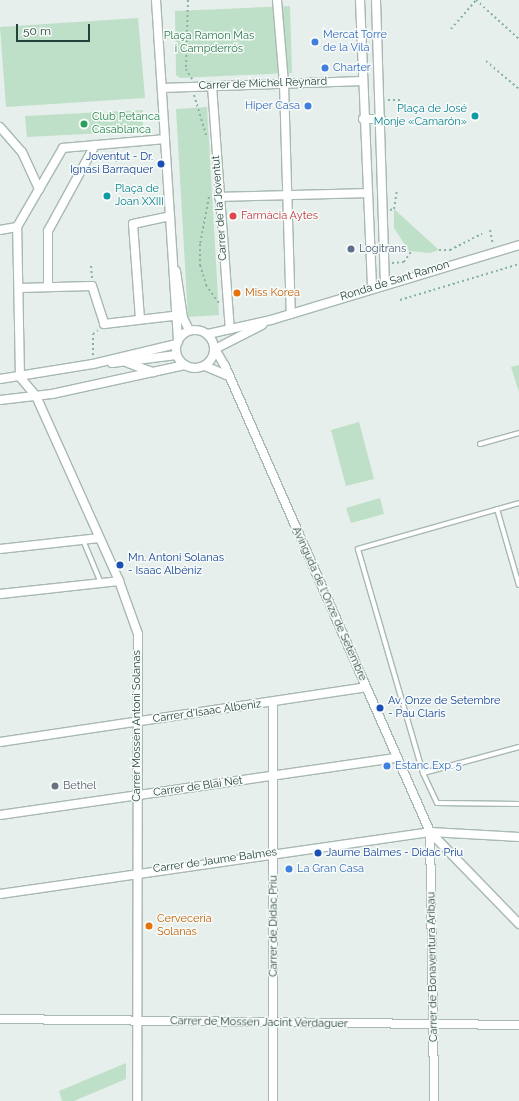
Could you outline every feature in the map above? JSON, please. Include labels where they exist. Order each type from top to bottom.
[{"type":"street","points":[[156,0],[170,216],[173,316],[177,342],[177,355],[185,366]]},
{"type":"street","points":[[277,0],[284,84],[291,314]]},
{"type":"street","points":[[360,0],[372,288]]},
{"type":"street","points":[[376,0],[381,118],[385,284]]},
{"type":"street","name":"Carrer de Michel Reynard","points":[[162,88],[363,81]]},
{"type":"street","name":"Carrer de la Joventut","points":[[212,86],[226,311],[230,329]]},
{"type":"street","points":[[364,119],[381,118]]},
{"type":"street","points":[[0,127],[22,152],[39,189]]},
{"type":"street","points":[[20,377],[17,227],[63,148],[165,139]]},
{"type":"street","points":[[48,287],[48,231],[98,145]]},
{"type":"street","points":[[219,197],[367,193]]},
{"type":"street","points":[[140,318],[133,224],[170,216]]},
{"type":"street","points":[[0,230],[17,227]]},
{"type":"street","points":[[370,238],[384,237]]},
{"type":"street","points":[[0,379],[20,377],[93,364],[177,342],[189,330],[183,318],[171,238]]},
{"type":"street","name":"Ronda de Sant Ramon","points":[[189,330],[208,334],[271,320],[385,284],[519,245]]},
{"type":"street","points":[[18,288],[92,286],[104,324],[140,318],[173,316]]},
{"type":"street","name":"Ronda de Sant Ramon","points":[[215,349],[271,320]]},
{"type":"street","points":[[205,366],[215,349],[208,334]]},
{"type":"street","name":"Avinguda de l'Onze de Setembre","points":[[215,349],[430,832]]},
{"type":"street","points":[[93,364],[126,362],[177,355]]},
{"type":"street","points":[[126,362],[154,372]]},
{"type":"street","points":[[0,400],[36,396],[185,366],[194,368],[205,366],[228,376]]},
{"type":"street","name":"Carrer Mossèn Antoni Solanas","points":[[20,377],[36,396],[119,581],[138,634],[136,872],[137,1101]]},
{"type":"street","points":[[0,549],[99,538]]},
{"type":"street","points":[[0,594],[119,581]]},
{"type":"street","name":"Carrer d'Isaac Albeniz","points":[[0,742],[273,703],[366,688]]},
{"type":"street","name":"Carrer de Dídac Priu","points":[[273,703],[273,1101]]},
{"type":"street","name":"Carrer de Blai Net","points":[[0,815],[396,758]]},
{"type":"street","points":[[430,832],[519,924]]},
{"type":"street","name":"Carrer de Jaume Balmes","points":[[0,894],[274,852],[430,832],[519,837]]},
{"type":"street","name":"Carrer de Bonaventura Aribau","points":[[430,832],[434,1101]]},
{"type":"street","name":"Carrer de Mossèn Jacint Verdaguer","points":[[0,1019],[274,1024],[519,1026]]},
{"type":"lane","points":[[480,444],[519,433]]},
{"type":"lane","points":[[519,503],[358,549],[423,773],[437,803],[519,804]]},
{"type":"lane","points":[[497,509],[519,585]]},
{"type":"lane","points":[[83,540],[101,583]]},
{"type":"lane","points":[[423,773],[519,747]]},
{"type":"path","points":[[188,0],[186,69],[193,87],[207,139]]},
{"type":"path","points":[[451,29],[476,0],[519,39]]},
{"type":"path","points":[[486,61],[519,89]]},
{"type":"path","points":[[380,100],[400,100]]},
{"type":"path","points":[[98,145],[119,164]]},
{"type":"path","points":[[394,209],[397,188]]},
{"type":"path","points":[[210,189],[200,244],[200,265],[211,294],[226,311]]},
{"type":"path","points":[[490,230],[495,251]]},
{"type":"path","points":[[439,250],[450,250],[482,234]]},
{"type":"path","points":[[400,300],[519,264]]},
{"type":"path","points":[[91,266],[92,286]]},
{"type":"path","points":[[93,364],[93,334],[104,324]]},
{"type":"green space","name":"Plaça Ramon Mas i Campderrós","points":[[290,6],[292,73],[180,78],[176,75],[175,11]]},
{"type":"green space","points":[[138,18],[145,98],[6,107],[0,27]]},
{"type":"green space","points":[[207,107],[219,315],[188,317],[176,109]]},
{"type":"green space","name":"Club Petanca Casablanca","points":[[143,110],[143,131],[27,137],[25,116]]},
{"type":"green space","points":[[394,209],[439,250],[430,253],[409,251],[394,228]]},
{"type":"green space","points":[[519,365],[519,392],[511,367]]},
{"type":"green space","points":[[359,422],[374,479],[346,486],[331,430]]},
{"type":"green space","points":[[380,498],[384,514],[351,523],[346,508]]},
{"type":"green space","points":[[126,1063],[126,1079],[74,1101],[62,1101],[59,1091]]},
{"type":"place","name":"Mercat Torre de la Vila","points":[[315,42]]},
{"type":"place","name":"Charter","points":[[325,68]]},
{"type":"place","name":"Hiper Casa","points":[[308,106]]},
{"type":"place","name":"Plaça de José Monje «Camarón»","points":[[475,116]]},
{"type":"place","name":"Club Petanca Casablanca","points":[[84,124]]},
{"type":"place","name":"Joventut - Dr. Ignasi Barraquer","points":[[161,164]]},
{"type":"place","name":"Plaça de Joan XXIII","points":[[107,196]]},
{"type":"place","name":"Farmàcia Aytes","points":[[233,216]]},
{"type":"place","name":"Logitrans","points":[[351,249]]},
{"type":"place","name":"Miss Korea","points":[[237,293]]},
{"type":"place","name":"Mn. Antoni Solanas - Isaac Albéniz","points":[[120,565]]},
{"type":"place","name":"Av. Onze de Setembre - Pau Claris","points":[[380,708]]},
{"type":"place","name":"Estanc Exp. 5","points":[[387,766]]},
{"type":"place","name":"Bethel","points":[[55,786]]},
{"type":"place","name":"Jaume Balmes - Didac Priu","points":[[318,853]]},
{"type":"place","name":"La Gran Casa","points":[[289,869]]},
{"type":"place","name":"Cervecería Solanas","points":[[149,926]]}]
